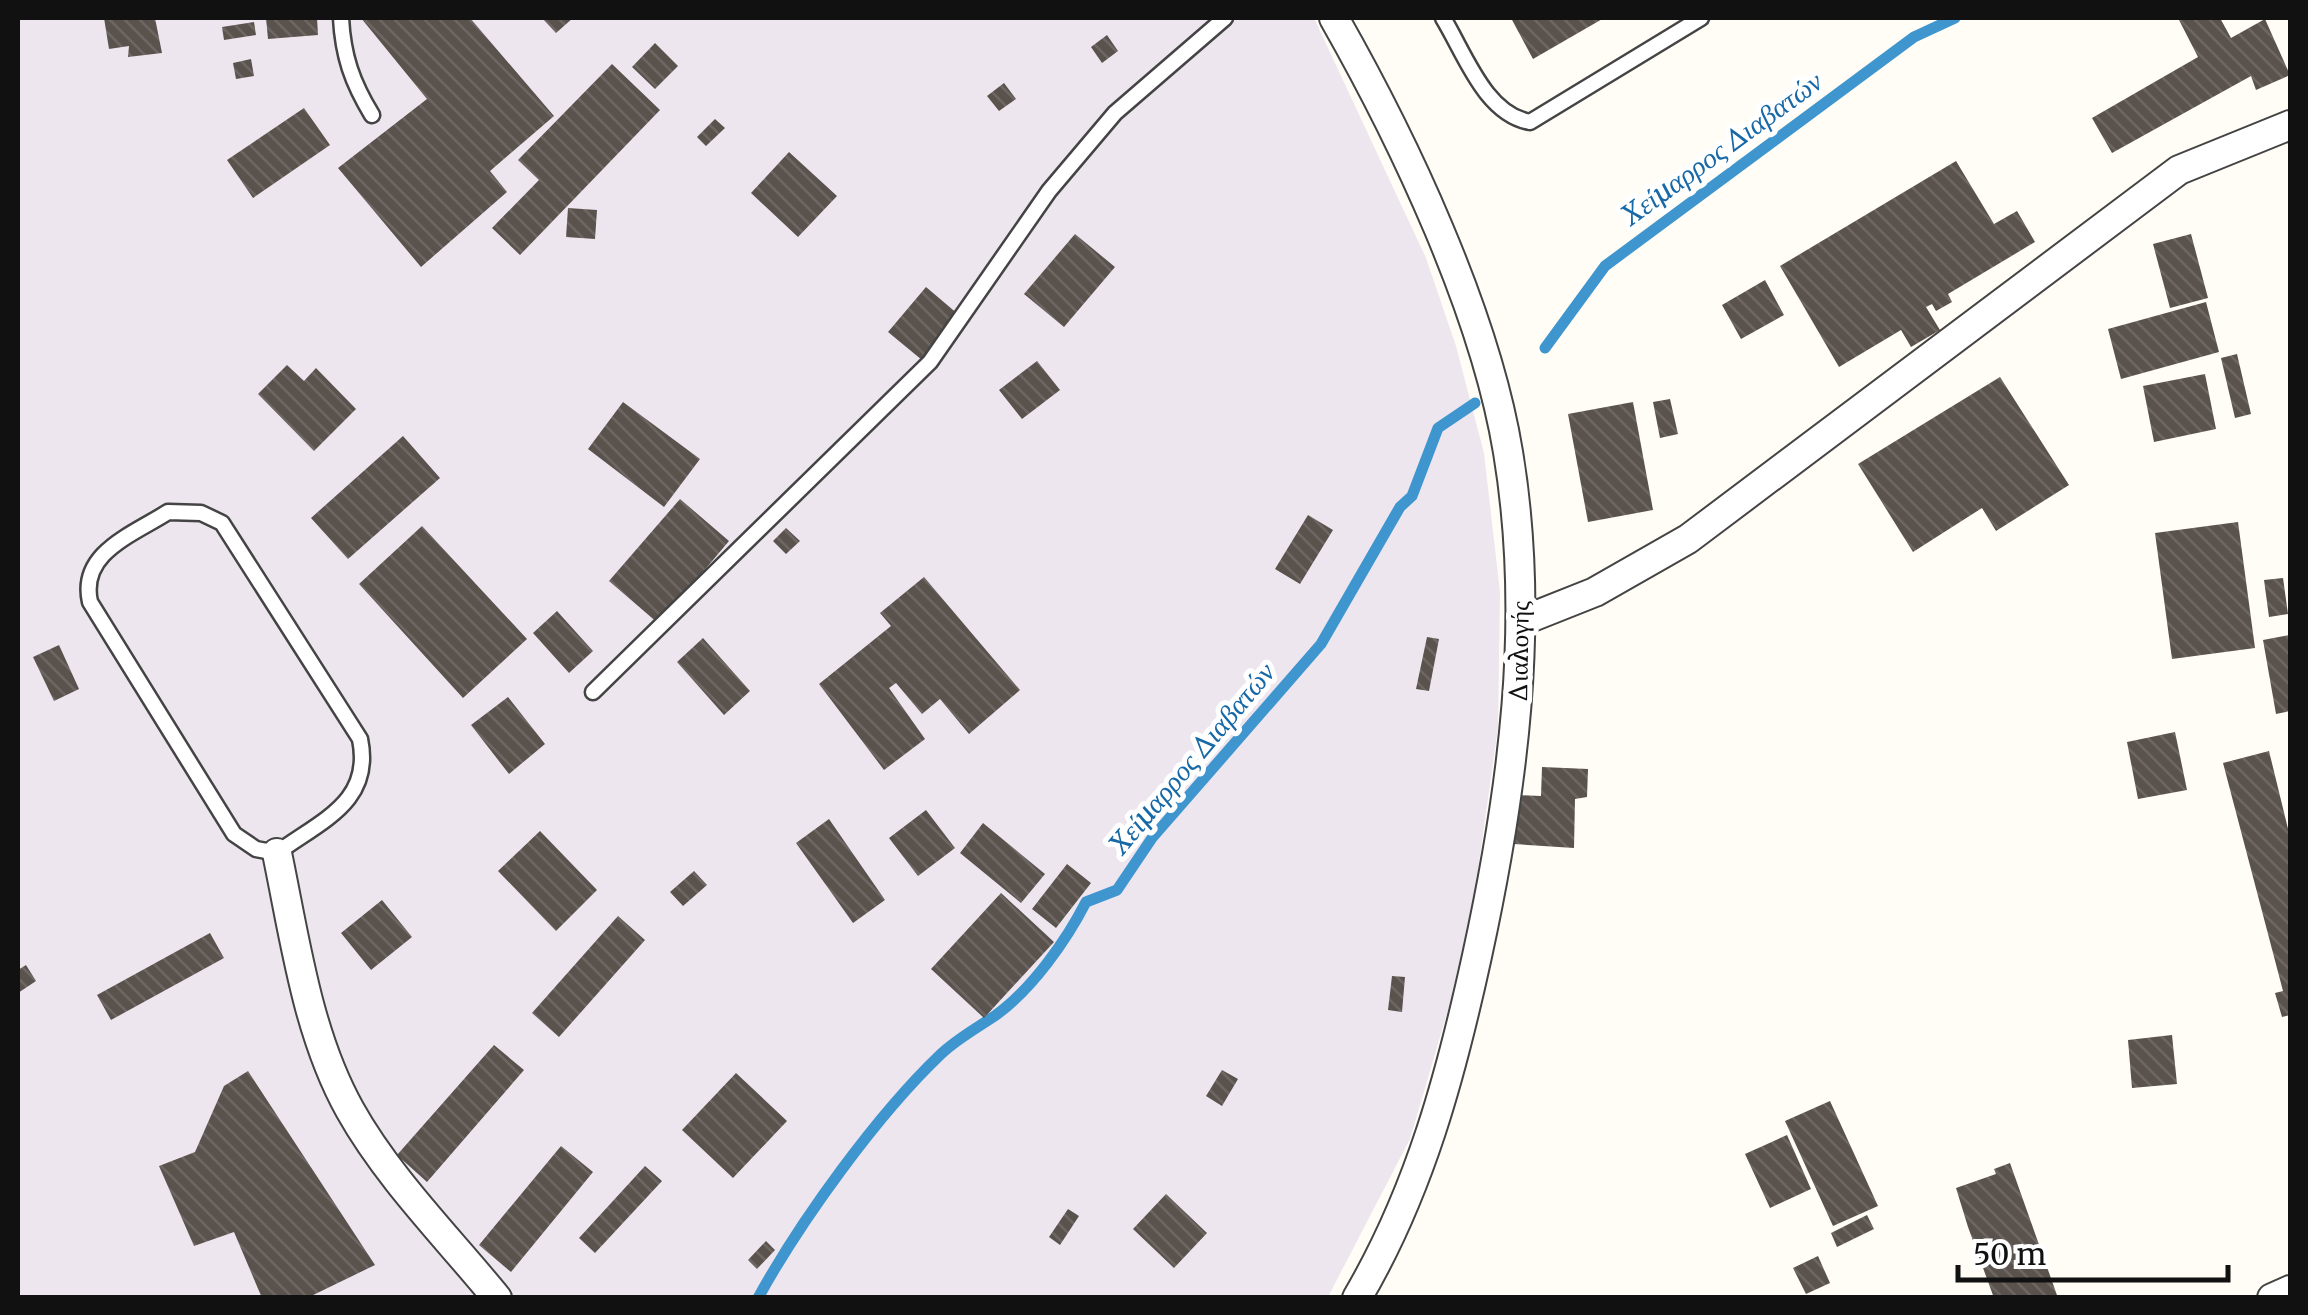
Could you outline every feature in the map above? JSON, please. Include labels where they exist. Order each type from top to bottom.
[{"type":"street","name":"Διαλογής","points":[[1334,18],[1413,172],[1480,350],[1508,450],[1522,622],[1518,713],[1491,891],[1450,1080],[1399,1214],[1357,1298]]},
{"type":"street","points":[[1522,622],[1595,592],[1688,539],[2179,170],[2290,125]]},
{"type":"street","points":[[278,853],[302,975],[344,1097],[365,1134],[497,1298]]},
{"type":"street","points":[[2272,1298],[2290,1290]]},
{"type":"lane","points":[[341,18],[343,51],[351,81],[372,115]]},
{"type":"lane","points":[[593,692],[930,362],[1049,191],[1115,113],[1225,18]]},
{"type":"lane","points":[[1443,18],[1496,106],[1512,119],[1530,122],[1700,18]]},
{"type":"lane","points":[[168,512],[201,513],[222,522],[360,739],[366,766],[354,796],[278,853],[256,850],[234,834],[90,602],[85,581],[94,560],[168,512]]},
{"type":"shaded area","points":[[18,18],[1314,18],[1426,258],[1456,346],[1484,453],[1500,592],[1498,728],[1474,898],[1450,1003],[1410,1139],[1328,1297],[19,1298]]},
{"type":"building","points":[[104,18],[155,18],[162,53],[128,57],[129,46],[109,49]]},
{"type":"building","points":[[266,18],[317,18],[318,35],[268,39]]},
{"type":"building","points":[[361,18],[470,18],[554,116],[490,171],[507,192],[421,267],[338,168],[427,99]]},
{"type":"building","points":[[542,18],[573,18],[556,33]]},
{"type":"building","points":[[1511,18],[1604,18],[1533,59]]},
{"type":"building","points":[[2178,18],[2220,18],[2231,38],[2265,19],[2290,75],[2256,90],[2251,76],[2112,153],[2092,118],[2198,57]]},
{"type":"building","points":[[254,22],[256,35],[224,40],[222,27]]},
{"type":"building","points":[[1107,35],[1118,51],[1102,63],[1091,47]]},
{"type":"building","points":[[655,43],[678,66],[655,89],[632,67]]},
{"type":"building","points":[[251,59],[254,76],[236,79],[233,63]]},
{"type":"building","points":[[612,64],[660,110],[520,255],[492,228],[539,180],[518,160]]},
{"type":"building","points":[[1004,83],[1016,99],[999,111],[987,96]]},
{"type":"building","points":[[304,108],[330,145],[253,198],[227,160]]},
{"type":"building","points":[[715,119],[725,128],[706,146],[697,137]]},
{"type":"building","points":[[789,152],[837,196],[798,237],[751,193]]},
{"type":"building","points":[[1956,161],[1994,224],[2017,211],[2035,242],[1948,294],[1952,302],[1936,311],[1932,304],[1926,307],[1940,330],[1911,347],[1901,330],[1839,367],[1780,266]]},
{"type":"building","points":[[568,208],[597,210],[595,239],[566,237]]},
{"type":"building","points":[[1075,234],[1115,267],[1064,327],[1024,294]]},
{"type":"building","points":[[2191,234],[2208,298],[2170,308],[2153,244]]},
{"type":"building","points":[[1765,280],[1784,315],[1741,339],[1722,305]]},
{"type":"building","points":[[926,287],[959,315],[922,360],[888,332]]},
{"type":"building","points":[[2206,302],[2219,352],[2121,379],[2108,329]]},
{"type":"building","points":[[2237,354],[2251,414],[2235,418],[2221,358]]},
{"type":"building","points":[[1037,361],[1060,390],[1022,419],[999,390]]},
{"type":"building","points":[[287,365],[304,381],[316,368],[356,409],[314,451],[258,394]]},
{"type":"building","points":[[2205,374],[2216,429],[2154,442],[2143,386]]},
{"type":"building","points":[[2000,377],[2069,485],[1996,531],[1982,508],[1913,552],[1858,464]]},
{"type":"building","points":[[1670,399],[1678,434],[1660,438],[1653,402]]},
{"type":"building","points":[[623,402],[700,459],[664,507],[588,449]]},
{"type":"building","points":[[1633,402],[1653,510],[1588,522],[1568,414]]},
{"type":"building","points":[[403,436],[440,478],[348,559],[311,518]]},
{"type":"building","points":[[680,499],[729,541],[659,624],[609,581]]},
{"type":"building","points":[[1308,515],[1333,530],[1300,584],[1275,569]]},
{"type":"building","points":[[2238,522],[2255,648],[2172,659],[2155,533]]},
{"type":"building","points":[[422,526],[527,639],[463,698],[359,584]]},
{"type":"building","points":[[786,528],[800,541],[786,554],[773,541]]},
{"type":"building","points":[[924,577],[1020,690],[969,734],[940,699],[922,714],[896,683],[889,688],[925,739],[884,770],[819,684],[891,626],[880,613]]},
{"type":"building","points":[[2283,578],[2288,614],[2269,617],[2264,580]]},
{"type":"building","points":[[557,611],[593,651],[569,673],[533,633]]},
{"type":"building","points":[[2290,635],[2290,711],[2276,714],[2263,640]]},
{"type":"building","points":[[1427,637],[1439,639],[1429,691],[1416,689]]},
{"type":"building","points":[[703,638],[750,691],[724,715],[677,662]]},
{"type":"building","points":[[59,645],[79,689],[54,701],[33,657]]},
{"type":"building","points":[[508,697],[545,744],[509,774],[471,725]]},
{"type":"building","points":[[2175,732],[2187,790],[2138,799],[2127,742]]},
{"type":"building","points":[[2269,751],[2290,837],[2290,1015],[2282,1017],[2275,993],[2283,991],[2223,763]]},
{"type":"building","points":[[1542,767],[1588,769],[1587,797],[1575,799],[1574,848],[1514,844],[1517,795],[1541,796]]},
{"type":"building","points":[[926,810],[955,848],[918,876],[889,838]]},
{"type":"building","points":[[829,819],[885,900],[853,923],[796,843]]},
{"type":"building","points":[[983,823],[1045,874],[1021,903],[960,853]]},
{"type":"building","points":[[540,831],[597,890],[556,931],[498,871]]},
{"type":"building","points":[[1067,864],[1091,883],[1056,928],[1032,909]]},
{"type":"building","points":[[694,871],[707,885],[683,906],[670,892]]},
{"type":"building","points":[[1001,893],[1054,942],[984,1018],[931,969]]},
{"type":"building","points":[[382,900],[412,937],[371,970],[341,933]]},
{"type":"building","points":[[618,916],[645,940],[559,1037],[532,1013]]},
{"type":"building","points":[[210,933],[224,958],[111,1020],[97,995]]},
{"type":"building","points":[[26,965],[36,981],[18,993],[18,970]]},
{"type":"building","points":[[1392,976],[1405,977],[1402,1012],[1388,1010]]},
{"type":"building","points":[[2172,1035],[2177,1084],[2132,1088],[2128,1040]]},
{"type":"building","points":[[494,1045],[524,1070],[427,1182],[397,1155]]},
{"type":"building","points":[[1222,1070],[1238,1079],[1222,1106],[1206,1096]]},
{"type":"building","points":[[248,1071],[375,1265],[307,1298],[262,1298],[234,1232],[194,1246],[159,1166],[195,1152],[224,1086]]},
{"type":"building","points":[[736,1073],[787,1121],[733,1178],[682,1130]]},
{"type":"building","points":[[1830,1101],[1878,1206],[1833,1226],[1785,1121]]},
{"type":"building","points":[[1787,1135],[1811,1189],[1770,1208],[1745,1154]]},
{"type":"building","points":[[561,1146],[593,1172],[511,1272],[479,1245]]},
{"type":"building","points":[[2010,1163],[2058,1298],[1994,1298],[1968,1227],[1956,1188],[1996,1174],[1994,1169]]},
{"type":"building","points":[[645,1166],[662,1181],[595,1253],[579,1238]]},
{"type":"building","points":[[1166,1194],[1207,1233],[1174,1268],[1133,1229]]},
{"type":"building","points":[[1068,1209],[1079,1216],[1060,1245],[1049,1237]]},
{"type":"building","points":[[1867,1215],[1874,1229],[1837,1247],[1831,1233]]},
{"type":"building","points":[[766,1241],[775,1250],[757,1269],[748,1260]]},
{"type":"building","points":[[1818,1256],[1830,1283],[1806,1294],[1793,1268]]},
{"type":"waterway","name":"Χείμαρρος Διαβατών","points":[[1545,348],[1605,266],[1914,37],[1955,18]]},
{"type":"waterway","name":"Χείμαρρος Διαβατών","points":[[758,1298],[818,1203],[891,1107],[947,1048],[1022,992],[1058,948],[1086,902],[1117,890],[1152,838],[1321,644],[1400,507],[1412,496],[1438,428],[1475,403]]}]
